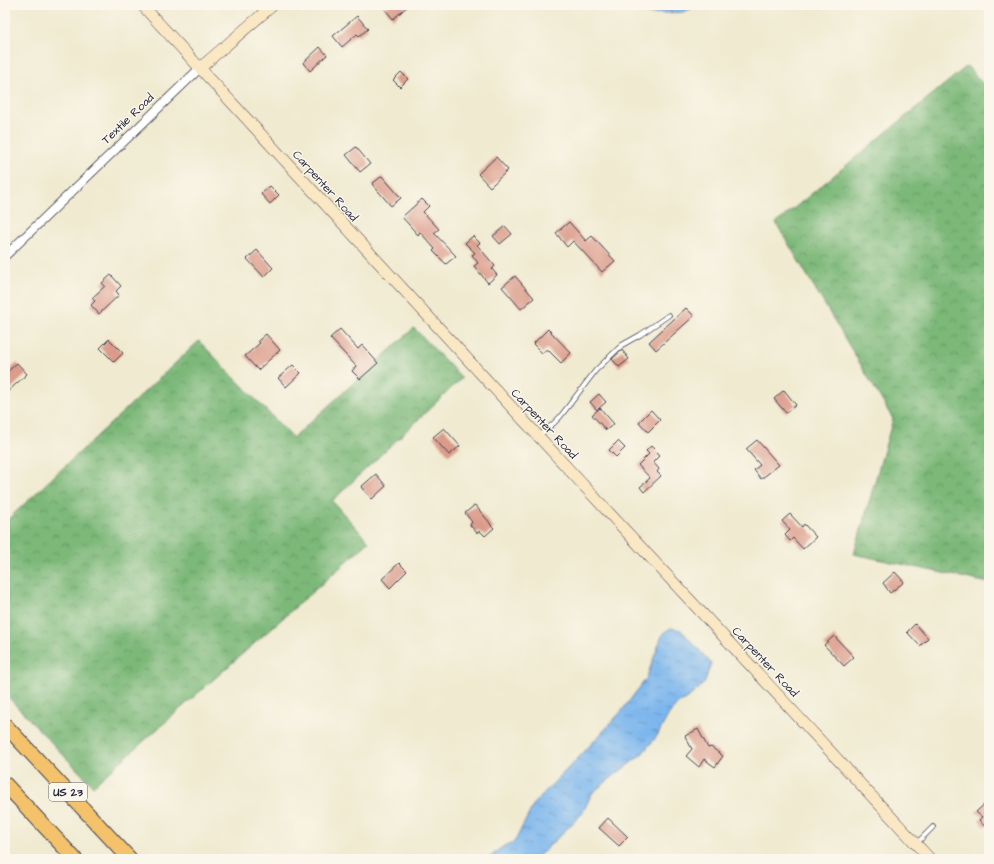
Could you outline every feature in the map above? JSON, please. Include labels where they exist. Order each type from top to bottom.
[{"type":"highway","name":"US 23","points":[[5,725],[130,859]]},
{"type":"highway","points":[[5,784],[75,859]]},
{"type":"main road","name":"Carpenter Road","points":[[142,5],[538,436],[930,859]]},
{"type":"main road","name":"Textile Road","points":[[200,68],[273,5]]},
{"type":"street","name":"Textile Road","points":[[5,256],[200,68]]},
{"type":"lane","points":[[538,436],[560,417],[596,370],[622,345],[640,335],[669,315]]},
{"type":"lane","points":[[916,844],[933,827]]},
{"type":"green space","points":[[967,66],[989,91],[989,583],[854,554],[893,419],[776,223]]},
{"type":"green space","points":[[414,328],[462,378],[332,501],[369,542],[93,786],[5,694],[5,522],[199,341],[293,438]]},
{"type":"water","points":[[632,5],[700,5],[683,12],[650,14],[635,9]]},
{"type":"water","points":[[671,628],[681,630],[711,663],[705,682],[694,693],[678,704],[669,714],[657,736],[642,754],[592,793],[582,814],[540,855],[531,859],[488,859],[501,848],[515,841],[535,802],[620,713],[646,679],[663,633]]},
{"type":"building","points":[[388,5],[409,5],[393,19],[384,8]]},
{"type":"building","points":[[357,16],[368,29],[359,36],[357,34],[342,47],[333,36]]},
{"type":"building","points":[[320,47],[327,55],[310,71],[303,63]]},
{"type":"building","points":[[401,72],[408,79],[400,87],[393,80]]},
{"type":"building","points":[[356,147],[370,164],[360,172],[346,155]]},
{"type":"building","points":[[496,157],[508,170],[490,187],[478,174]]},
{"type":"building","points":[[382,176],[401,198],[391,206],[372,184]]},
{"type":"building","points":[[270,186],[279,195],[270,204],[261,194]]},
{"type":"building","points":[[422,199],[429,206],[423,212],[439,229],[434,233],[456,256],[446,264],[433,251],[435,249],[420,232],[418,235],[402,217]]},
{"type":"building","points":[[569,222],[586,241],[592,236],[615,261],[602,272],[573,241],[567,247],[556,233]]},
{"type":"building","points":[[505,226],[512,234],[500,244],[493,236]]},
{"type":"building","points":[[473,236],[480,243],[477,245],[495,266],[492,269],[497,275],[488,283],[474,266],[478,263],[472,255],[475,253],[465,243]]},
{"type":"building","points":[[257,250],[273,268],[264,277],[247,259]]},
{"type":"building","points":[[111,275],[121,286],[116,291],[119,295],[99,314],[91,305],[95,301],[92,298],[105,286],[102,283]]},
{"type":"building","points":[[515,276],[534,298],[521,309],[502,287]]},
{"type":"building","points":[[686,308],[694,316],[656,350],[649,342]]},
{"type":"building","points":[[340,329],[358,349],[362,345],[378,363],[360,379],[352,371],[356,366],[330,338]]},
{"type":"building","points":[[548,329],[571,353],[561,363],[547,349],[542,353],[533,344]]},
{"type":"building","points":[[266,334],[280,350],[258,370],[245,356],[260,343],[258,341]]},
{"type":"building","points":[[109,339],[123,353],[114,362],[100,348]]},
{"type":"building","points":[[622,350],[629,359],[619,367],[612,359]]},
{"type":"building","points":[[17,363],[27,374],[5,394],[5,374]]},
{"type":"building","points":[[293,365],[301,373],[286,387],[278,378]]},
{"type":"building","points":[[784,390],[796,405],[786,413],[774,399]]},
{"type":"building","points":[[599,394],[606,402],[597,410],[590,402]]},
{"type":"building","points":[[600,408],[614,424],[606,430],[592,415]]},
{"type":"building","points":[[651,410],[660,420],[648,432],[639,422]]},
{"type":"building","points":[[444,428],[460,446],[449,455],[433,437]]},
{"type":"building","points":[[757,440],[779,465],[761,479],[754,470],[760,465],[746,449]]},
{"type":"building","points":[[618,441],[625,448],[616,457],[609,450]]},
{"type":"building","points":[[651,446],[660,455],[653,462],[659,469],[657,472],[661,476],[644,492],[640,487],[650,478],[638,465],[649,454],[646,451]]},
{"type":"building","points":[[376,474],[386,486],[372,499],[361,487]]},
{"type":"building","points":[[475,505],[494,528],[485,536],[480,531],[477,533],[470,525],[472,522],[465,513]]},
{"type":"building","points":[[790,514],[802,527],[804,524],[816,537],[803,549],[793,538],[790,541],[785,535],[790,530],[782,521]]},
{"type":"building","points":[[399,563],[407,571],[390,588],[382,579]]},
{"type":"building","points":[[895,572],[904,582],[890,593],[883,583]]},
{"type":"building","points":[[915,624],[928,638],[920,646],[907,632]]},
{"type":"building","points":[[834,636],[854,657],[844,666],[824,645]]},
{"type":"building","points":[[698,729],[708,748],[711,747],[723,756],[715,767],[704,759],[699,767],[686,756],[692,749],[685,736]]},
{"type":"building","points":[[989,800],[989,825],[988,824],[985,827],[979,820],[982,817],[976,812]]},
{"type":"building","points":[[608,818],[628,837],[619,846],[599,828]]}]
